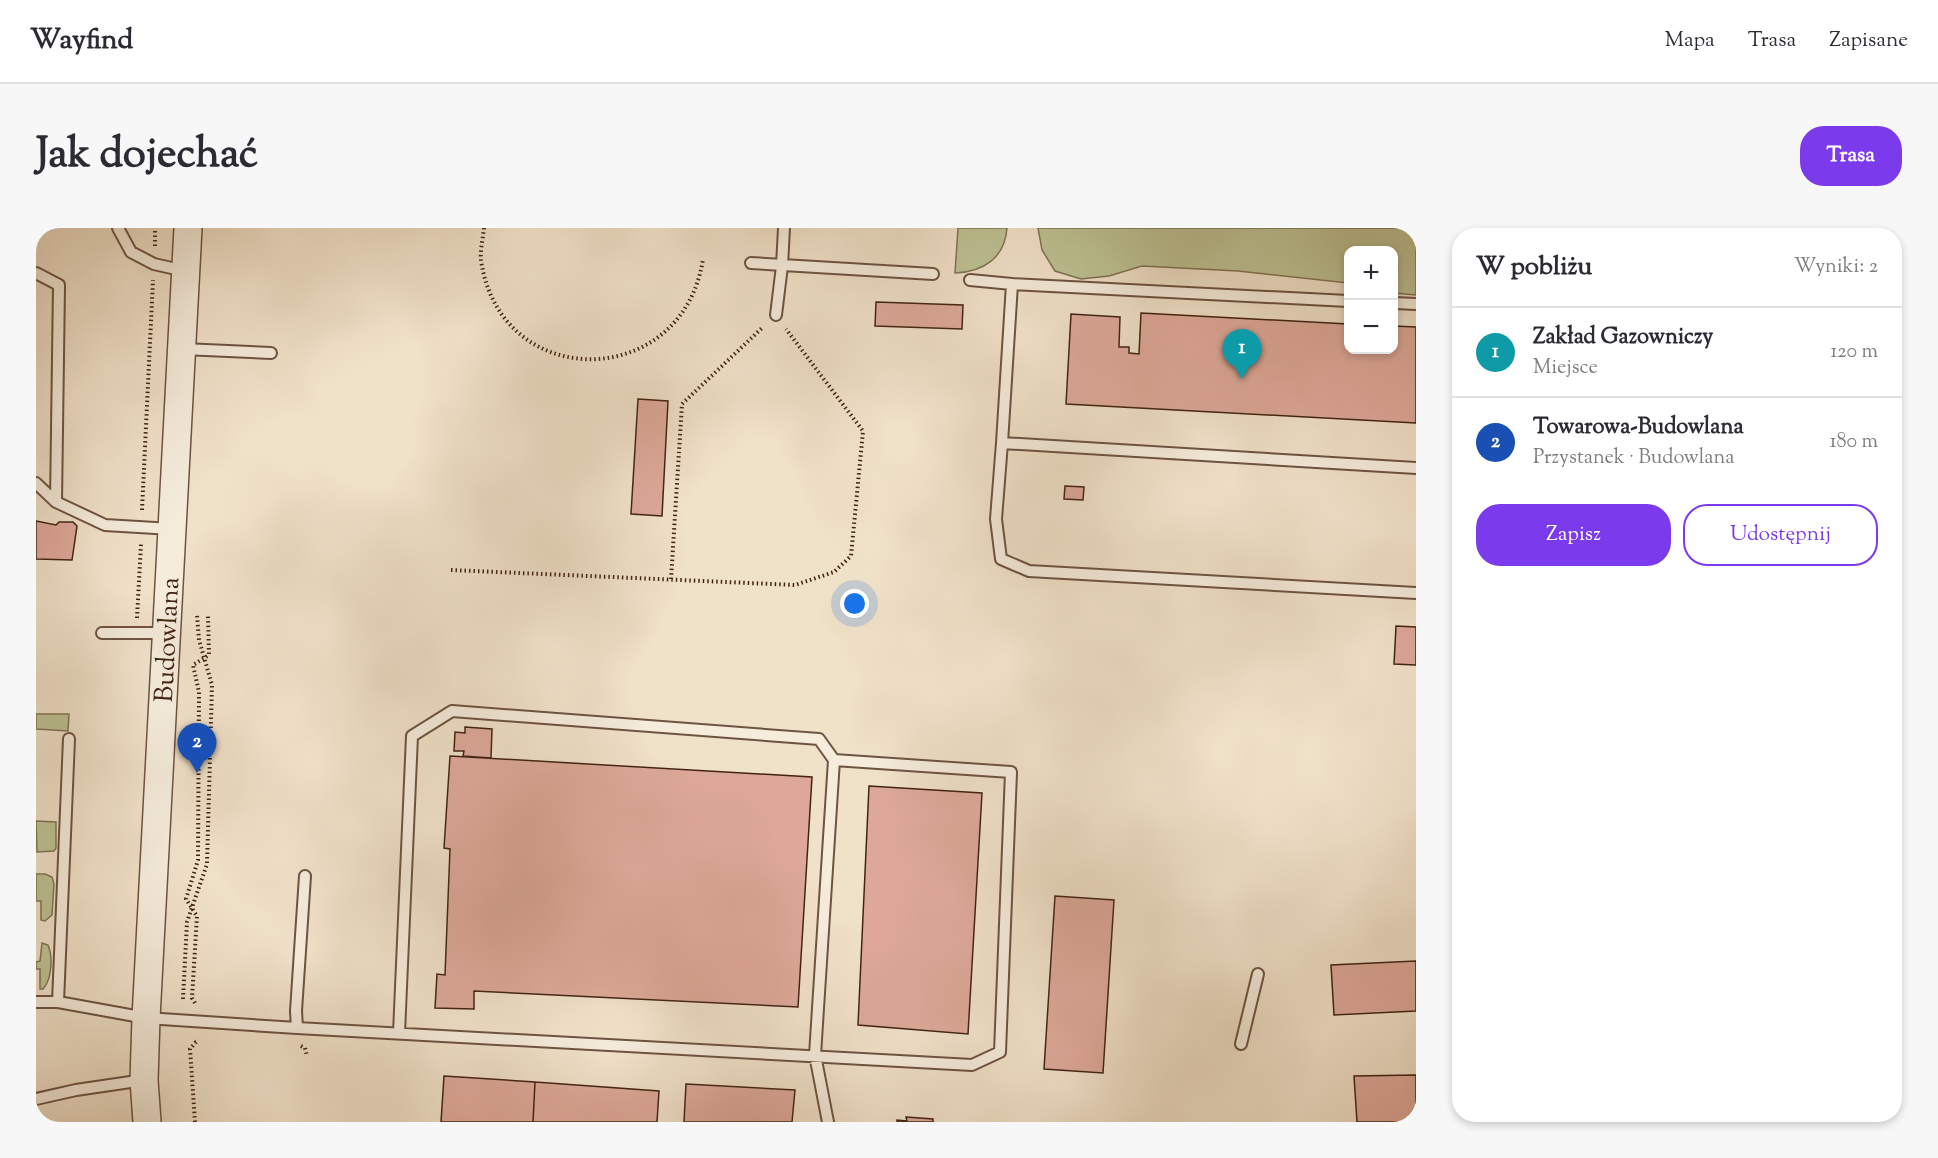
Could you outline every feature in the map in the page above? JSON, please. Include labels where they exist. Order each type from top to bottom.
[{"type":"street","name":"Budowlana","points":[[147,1122],[144,1080],[146,1017],[188,228]]},
{"type":"lane","points":[[118,228],[130,252],[154,264],[185,271]]},
{"type":"lane","points":[[776,315],[784,228]]},
{"type":"lane","points":[[751,263],[933,274]]},
{"type":"lane","points":[[36,273],[59,285],[56,502]]},
{"type":"lane","points":[[970,280],[1344,301]]},
{"type":"lane","points":[[1012,284],[996,519],[1001,559],[1029,571],[1416,592]]},
{"type":"lane","points":[[1398,303],[1416,304]]},
{"type":"lane","points":[[183,349],[271,353]]},
{"type":"lane","points":[[1002,443],[1416,468]]},
{"type":"lane","points":[[36,483],[56,502],[105,525],[172,529]]},
{"type":"lane","points":[[102,633],[167,633]]},
{"type":"lane","points":[[399,1033],[412,736],[452,711],[819,740],[834,760],[815,1055],[828,1122]]},
{"type":"lane","points":[[58,1002],[69,740]]},
{"type":"lane","points":[[36,1002],[58,1002],[146,1017],[297,1028],[972,1065],[1000,1052],[1011,772],[834,760]]},
{"type":"lane","points":[[297,1028],[296,1011],[305,876]]},
{"type":"lane","points":[[1241,1044],[1258,974]]},
{"type":"lane","points":[[36,1099],[76,1090],[144,1080]]},
{"type":"path","points":[[484,228],[481,258],[489,294],[509,324],[537,347],[571,359],[607,360],[641,349],[670,327],[691,298],[701,273],[703,259]]},
{"type":"path","points":[[136,633],[154,264]]},
{"type":"path","points":[[451,570],[795,585],[834,572],[851,556],[863,431],[776,315],[682,404],[671,579]]},
{"type":"path","points":[[183,999],[187,922],[207,864],[212,685],[199,640],[197,615]]},
{"type":"path","points":[[197,1005],[192,998],[197,916],[186,899],[198,860],[200,692],[193,665],[209,655],[208,616]]},
{"type":"path","points":[[195,1122],[190,1049],[196,1042],[204,1040]]},
{"type":"path","points":[[297,1042],[305,1048],[307,1056]]},
{"type":"green space","points":[[958,228],[1007,228],[1002,248],[991,261],[975,270],[955,273]]},
{"type":"green space","points":[[1038,228],[1416,228],[1416,295],[1398,293],[1398,246],[1344,246],[1344,283],[1238,271],[1142,266],[1109,276],[1081,279],[1055,271],[1042,250]]},
{"type":"green space","points":[[36,714],[69,714],[68,731],[36,729]]},
{"type":"green space","points":[[36,821],[56,822],[54,851],[37,852]]},
{"type":"green space","points":[[36,874],[52,877],[54,884],[52,915],[45,921],[41,920],[41,901],[36,901]]},
{"type":"green space","points":[[42,943],[48,945],[51,968],[46,985],[40,989],[40,969],[36,969],[36,962],[40,961]]},
{"type":"building","points":[[876,302],[963,305],[962,329],[875,326]]},
{"type":"building","points":[[1141,313],[1344,324],[1344,354],[1398,354],[1398,326],[1416,327],[1416,423],[1066,404],[1071,314],[1120,317],[1119,347],[1129,347],[1129,353],[1139,354]]},
{"type":"building","points":[[638,399],[668,401],[662,516],[631,514]]},
{"type":"building","points":[[1065,486],[1084,487],[1083,500],[1064,499]]},
{"type":"building","points":[[36,521],[56,525],[59,522],[73,522],[77,526],[72,560],[36,559]]},
{"type":"building","points":[[1396,626],[1416,627],[1416,665],[1394,664]]},
{"type":"building","points":[[465,727],[492,729],[491,758],[463,756],[464,751],[454,751],[455,732],[465,733]]},
{"type":"building","points":[[450,756],[812,777],[798,1007],[474,991],[474,1009],[435,1008],[437,974],[445,975],[450,849],[444,848]]},
{"type":"building","points":[[869,786],[982,793],[968,1034],[858,1025]]},
{"type":"building","points":[[1055,896],[1114,900],[1103,1073],[1044,1069]]},
{"type":"building","points":[[1416,961],[1416,1011],[1334,1015],[1331,965]]},
{"type":"building","points":[[1416,1075],[1416,1122],[1357,1122],[1354,1076]]},
{"type":"building","points":[[444,1076],[535,1082],[533,1122],[441,1122]]},
{"type":"building","points":[[535,1082],[659,1091],[657,1122],[533,1122]]},
{"type":"building","points":[[686,1084],[795,1090],[792,1122],[684,1122]]},
{"type":"building","points":[[906,1117],[933,1119],[933,1122],[897,1122],[897,1120],[907,1121]]},
{"type":"place","name":"Zakład Gazowniczy","points":[[1242,379]]},
{"type":"place","name":"Towarowa-Budowlana","points":[[197,773]]}]
